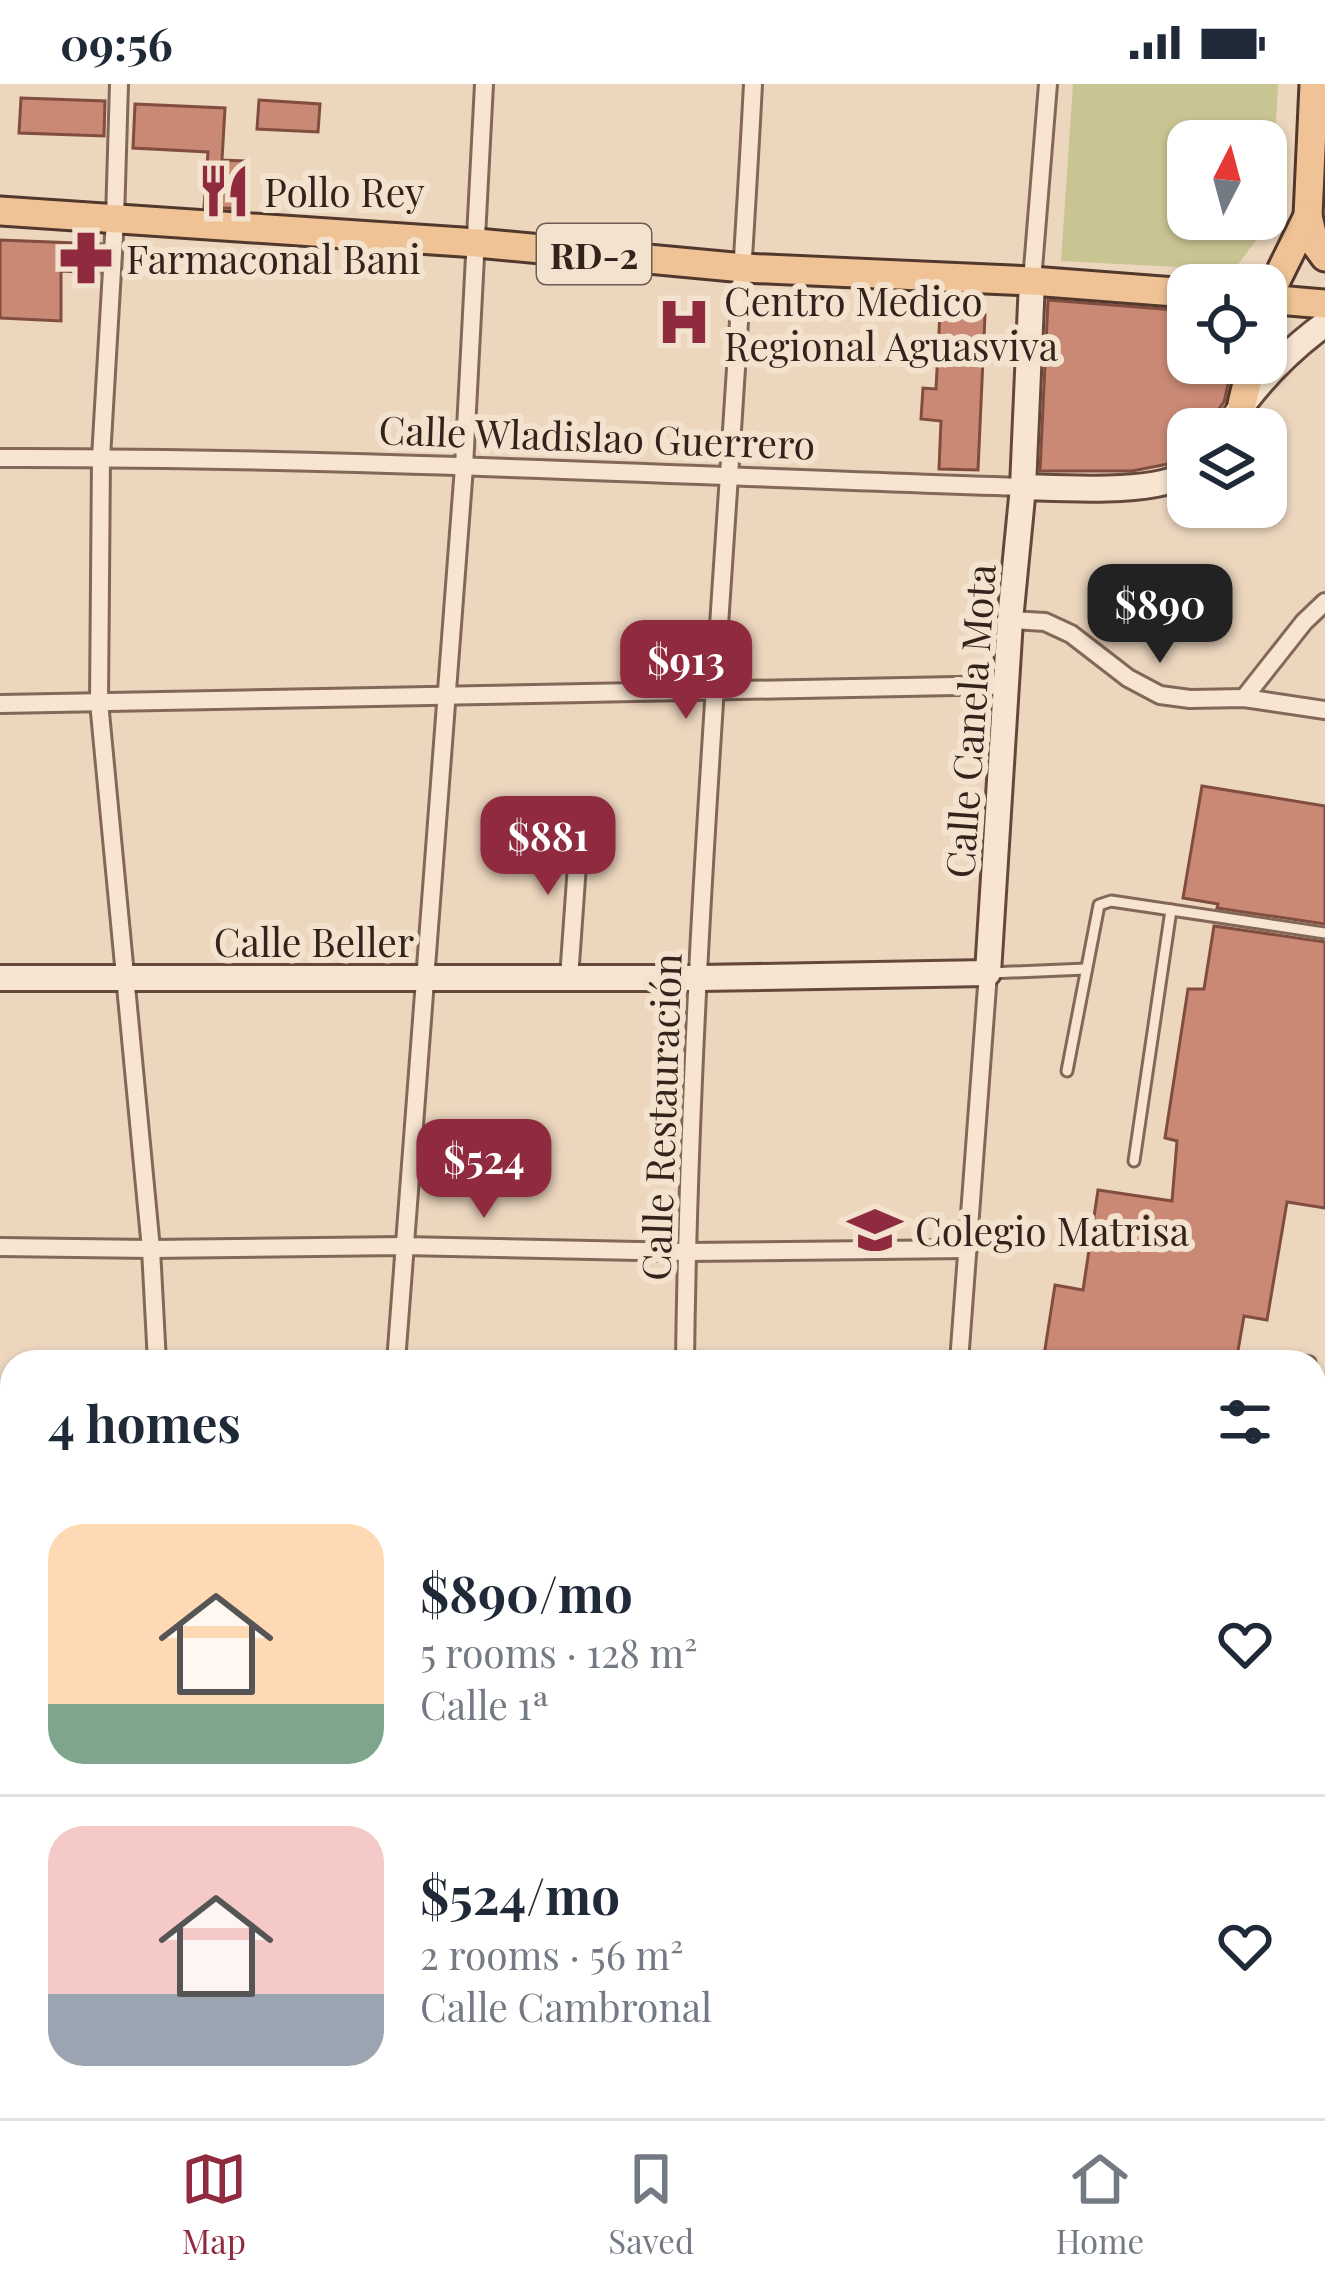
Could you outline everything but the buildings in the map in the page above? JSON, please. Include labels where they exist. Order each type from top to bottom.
[{"type":"main road","points":[[1314,84],[1308,216],[1314,242],[1325,257]]},
{"type":"main road","name":"RD-2","points":[[0,211],[477,243],[744,268],[1167,291]]},
{"type":"main road","points":[[1284,264],[1308,216]]},
{"type":"main road","name":"Calle Canela Mota","points":[[988,973],[1023,487],[1032,281]]},
{"type":"main road","points":[[1287,301],[1325,304]]},
{"type":"main road","points":[[1239,408],[1276,363],[1325,324]]},
{"type":"main road","points":[[1242,404],[1247,384]]},
{"type":"main road","name":"Calle Wladislao Guerrero","points":[[1023,487],[1097,489],[1167,482]]},
{"type":"main road","name":"Calle Beller","points":[[0,978],[988,973]]},
{"type":"street","points":[[119,84],[101,458],[99,702],[156,1350]]},
{"type":"street","points":[[396,1350],[448,696],[484,84]]},
{"type":"street","name":"Calle Restauración","points":[[685,1350],[714,691],[753,84]]},
{"type":"street","name":"Calle Canela Mota","points":[[1032,281],[1048,84]]},
{"type":"street","name":"Calle Wladislao Guerrero","points":[[0,458],[464,466],[1023,487]]},
{"type":"street","points":[[1244,698],[1325,602]]},
{"type":"street","points":[[1010,620],[1045,622],[1071,634],[1128,678],[1160,695],[1244,698],[1325,710]]},
{"type":"street","points":[[0,704],[1008,686]]},
{"type":"street","points":[[569,978],[580,823]]},
{"type":"street","name":"Calle Canela Mota","points":[[959,1350],[988,973]]},
{"type":"street","points":[[0,1247],[968,1249]]},
{"type":"lane","points":[[1067,1071],[1099,905],[1111,901],[1325,933]]},
{"type":"lane","points":[[1134,1161],[1171,910]]},
{"type":"lane","points":[[988,973],[1086,969]]},
{"type":"shaded area","points":[[1073,84],[1278,84],[1276,120],[1167,120],[1167,240],[1256,240],[1238,264],[1167,267],[1061,261]]},
{"type":"place","name":"Pollo Rey","points":[[224,191]]},
{"type":"place","name":"Farmaconal Bani","points":[[86,258]]},
{"type":"place","name":"Centro Medico Regional Aguasviva","points":[[684,322]]},
{"type":"place","name":"Colegio Matrisa","points":[[875,1230]]}]
